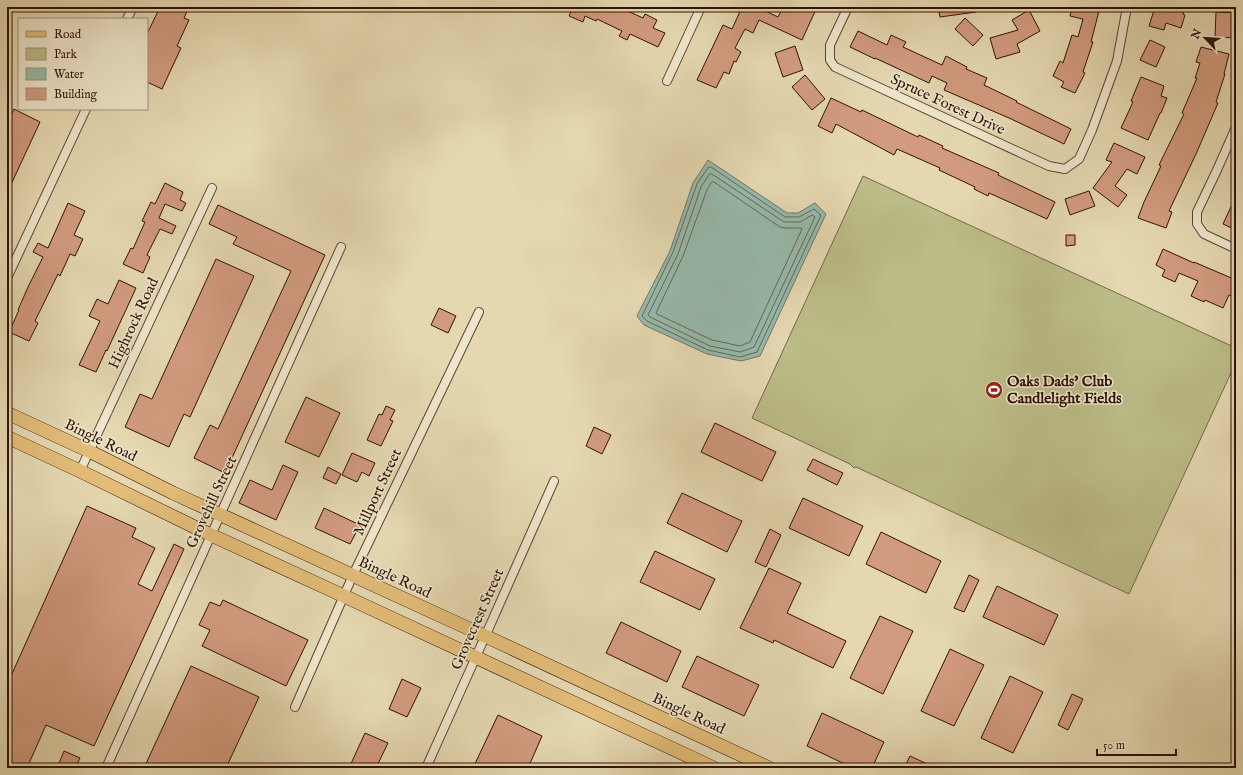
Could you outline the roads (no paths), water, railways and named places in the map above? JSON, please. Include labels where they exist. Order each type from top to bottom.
[{"type":"main road","name":"Bingle Road","points":[[7,413],[220,515],[485,636],[750,764],[769,768]]},
{"type":"main road","points":[[7,437],[211,535],[714,768]]},
{"type":"street","points":[[128,18],[133,7]]},
{"type":"street","points":[[667,81],[700,7]]},
{"type":"street","name":"Spruce Forest Drive","points":[[848,7],[830,45],[830,60],[835,68],[1049,166],[1065,169],[1078,159],[1092,130],[1117,61],[1127,7]]},
{"type":"street","points":[[7,278],[86,110]]},
{"type":"street","points":[[1236,127],[1197,212],[1197,224],[1204,234],[1236,249]]},
{"type":"street","name":"Highrock Road","points":[[80,471],[212,188]]},
{"type":"street","name":"Grovehill Street","points":[[106,768],[341,247]]},
{"type":"street","name":"Millport Street","points":[[295,707],[353,575],[479,312]]},
{"type":"street","name":"Grovecrest Street","points":[[426,768],[554,481]]},
{"type":"water","points":[[708,160],[787,213],[798,213],[815,203],[826,214],[760,356],[741,361],[707,354],[644,325],[637,316],[670,251],[693,183]]},
{"type":"place","name":"Oaks Dads' Club Candlelight Fields","points":[[994,390]]}]
